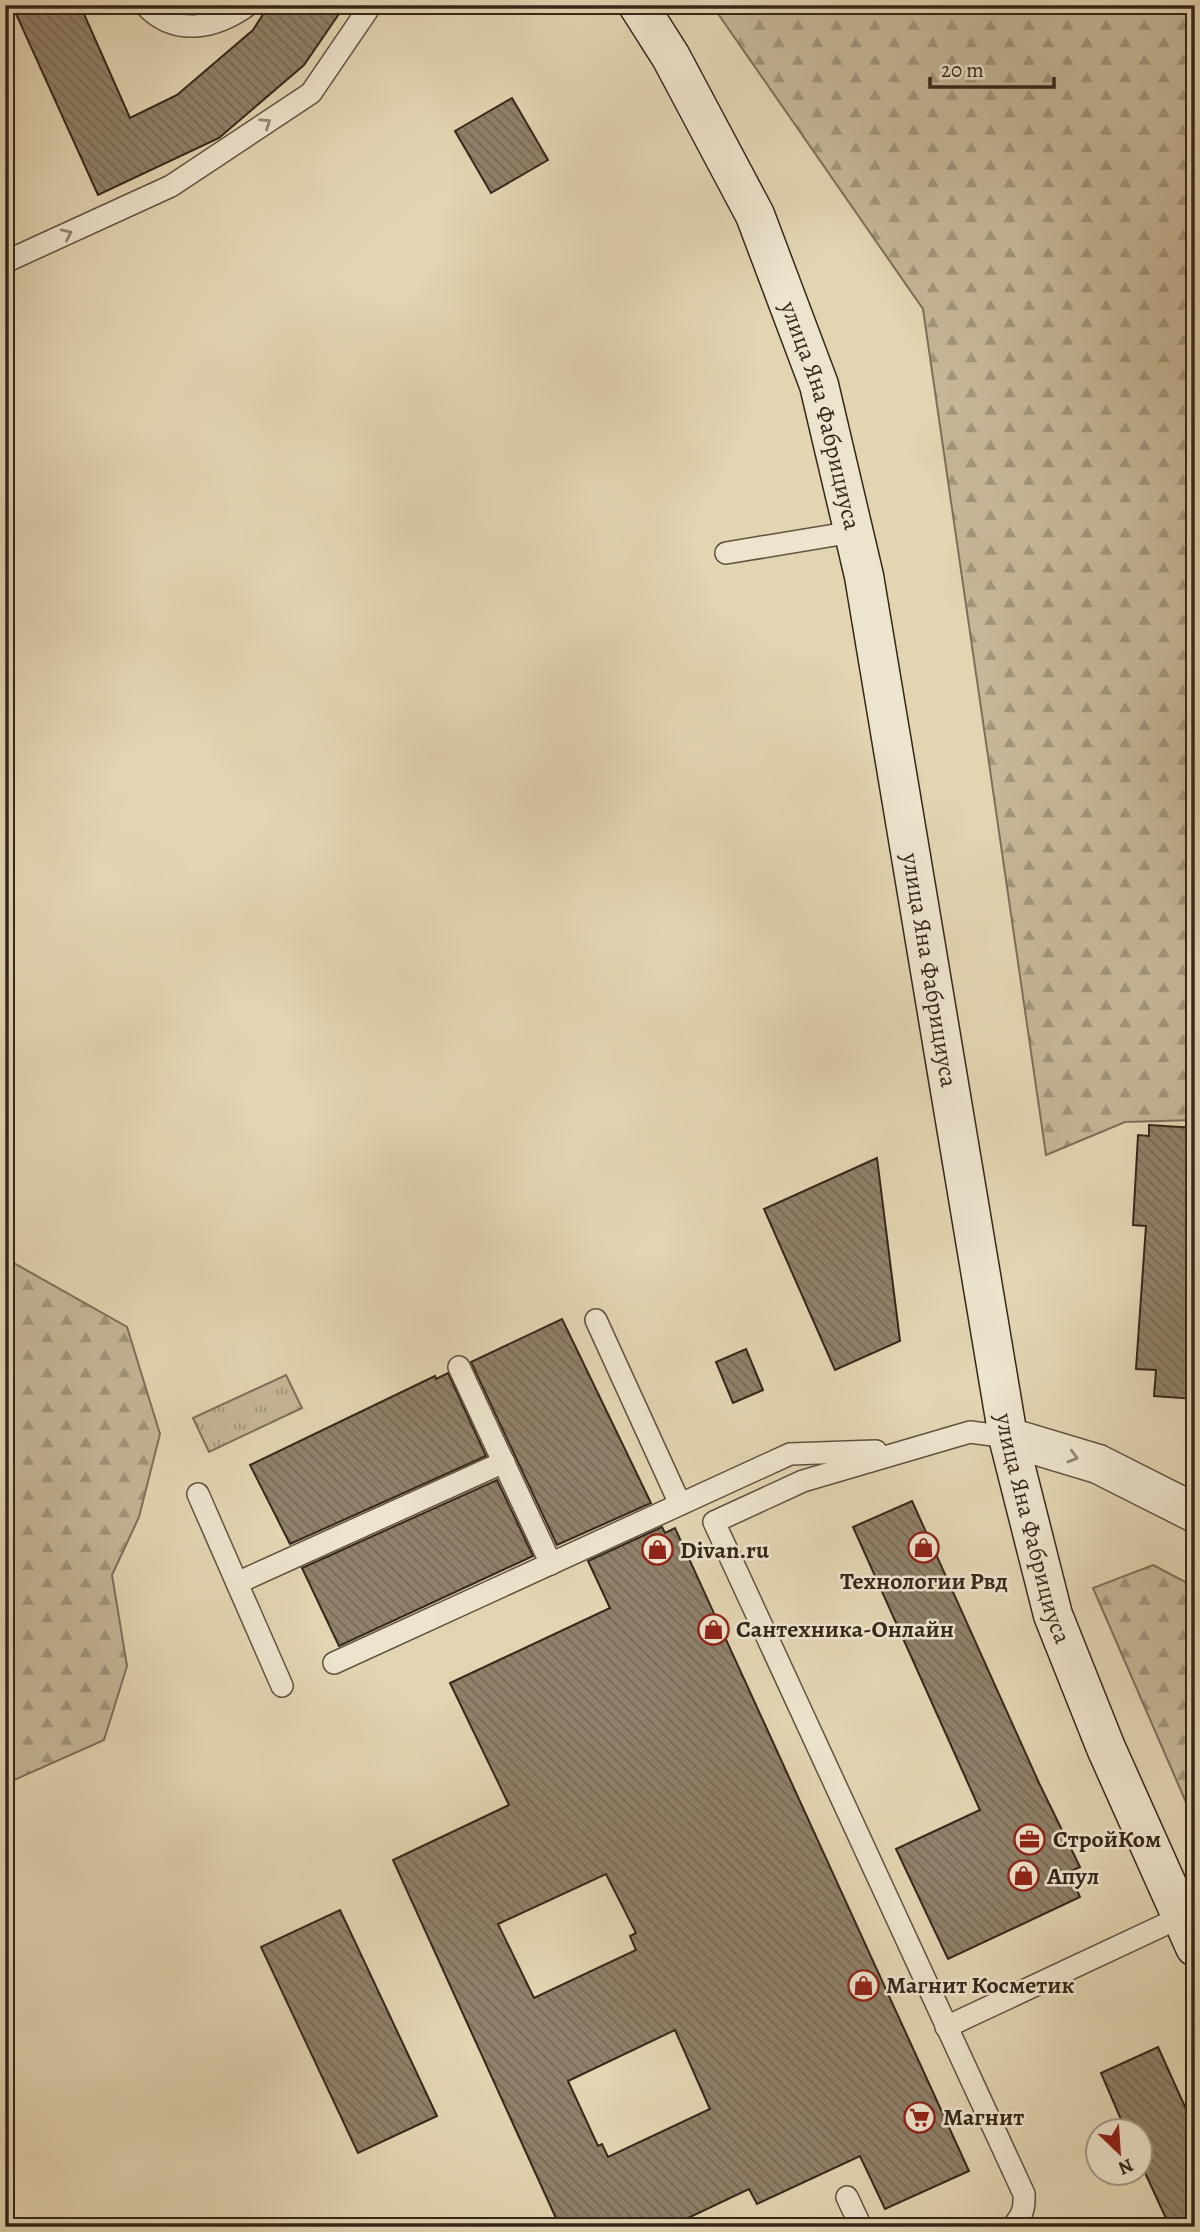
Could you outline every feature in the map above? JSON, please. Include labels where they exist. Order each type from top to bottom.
[{"type":"main road","name":"улица Яна Фабрициуса","points":[[638,5],[671,57],[755,215],[819,385],[868,604],[1008,1437],[1053,1615],[1106,1748],[1188,1932]]},
{"type":"main road","points":[[1008,1437],[1098,1464],[1195,1513]]},
{"type":"lane","points":[[145,5],[158,19],[184,27],[206,26],[248,5]]},
{"type":"lane","points":[[5,262],[171,186],[311,93],[371,5]]},
{"type":"lane","points":[[726,553],[853,532]]},
{"type":"lane","points":[[596,1320],[680,1504]]},
{"type":"lane","points":[[459,1367],[551,1564]]},
{"type":"lane","points":[[1008,1437],[970,1432],[909,1449],[803,1481],[714,1522],[1024,2194],[1025,2206],[1019,2220],[1012,2227]]},
{"type":"lane","points":[[334,1663],[790,1454],[909,1449]]},
{"type":"lane","points":[[237,1583],[504,1462]]},
{"type":"lane","points":[[198,1494],[282,1686]]},
{"type":"lane","points":[[946,2027],[1188,1932]]},
{"type":"lane","points":[[847,2197],[861,2227]]},
{"type":"green space","points":[[712,5],[1195,5],[1195,1120],[1125,1122],[1046,1155],[923,309]]},
{"type":"green space","points":[[5,1258],[127,1327],[160,1434],[139,1517],[112,1575],[127,1666],[104,1740],[5,1784]]},
{"type":"green space","points":[[286,1375],[302,1408],[209,1452],[193,1418]]},
{"type":"green space","points":[[1153,1565],[1195,1587],[1195,1823],[1093,1588]]},
{"type":"building","points":[[12,5],[80,5],[130,118],[177,95],[253,30],[269,5],[345,5],[304,65],[219,138],[98,195]]},
{"type":"building","points":[[512,98],[548,160],[491,193],[455,131]]},
{"type":"building","points":[[1149,1125],[1195,1128],[1195,1399],[1154,1396],[1156,1370],[1136,1369],[1146,1226],[1133,1225],[1138,1135],[1149,1136]]},
{"type":"building","points":[[877,1158],[900,1341],[835,1370],[764,1209]]},
{"type":"building","points":[[562,1319],[651,1503],[557,1545],[471,1362]]},
{"type":"building","points":[[746,1349],[763,1390],[733,1403],[716,1362]]},
{"type":"building","points":[[448,1373],[486,1456],[290,1544],[250,1465],[435,1376],[436,1379]]},
{"type":"building","points":[[497,1480],[533,1556],[339,1646],[302,1568]]},
{"type":"building","points":[[912,1501],[1039,1783],[1080,1867],[1069,1872],[1080,1897],[948,1959],[896,1849],[980,1810],[853,1527]]},
{"type":"building","points":[[662,1527],[665,1533],[675,1528],[969,2171],[885,2209],[860,2156],[757,2204],[749,2189],[669,2227],[560,2227],[393,1860],[509,1805],[450,1683],[610,1608],[588,1561]],"holes":[[[606,1874],[636,1933],[630,1936],[636,1950],[534,1998],[498,1924]],[[675,2030],[710,2109],[608,2157],[602,2144],[598,2146],[568,2081]]]},
{"type":"building","points":[[340,1910],[437,2116],[358,2153],[261,1947]]},
{"type":"building","points":[[1158,2047],[1195,2129],[1195,2227],[1170,2227],[1151,2186],[1154,2186],[1154,2116],[1120,2116],[1101,2073]]},
{"type":"place","name":"Технологии Рвд","points":[[924,1547]]},
{"type":"place","name":"Divan.ru","points":[[657,1550]]},
{"type":"place","name":"Сантехника-Онлайн","points":[[713,1629]]},
{"type":"place","name":"СтройКом","points":[[1030,1839]]},
{"type":"place","name":"Апул","points":[[1024,1876]]},
{"type":"place","name":"Магнит Косметик","points":[[863,1985]]},
{"type":"place","name":"Магнит","points":[[920,2117]]}]
